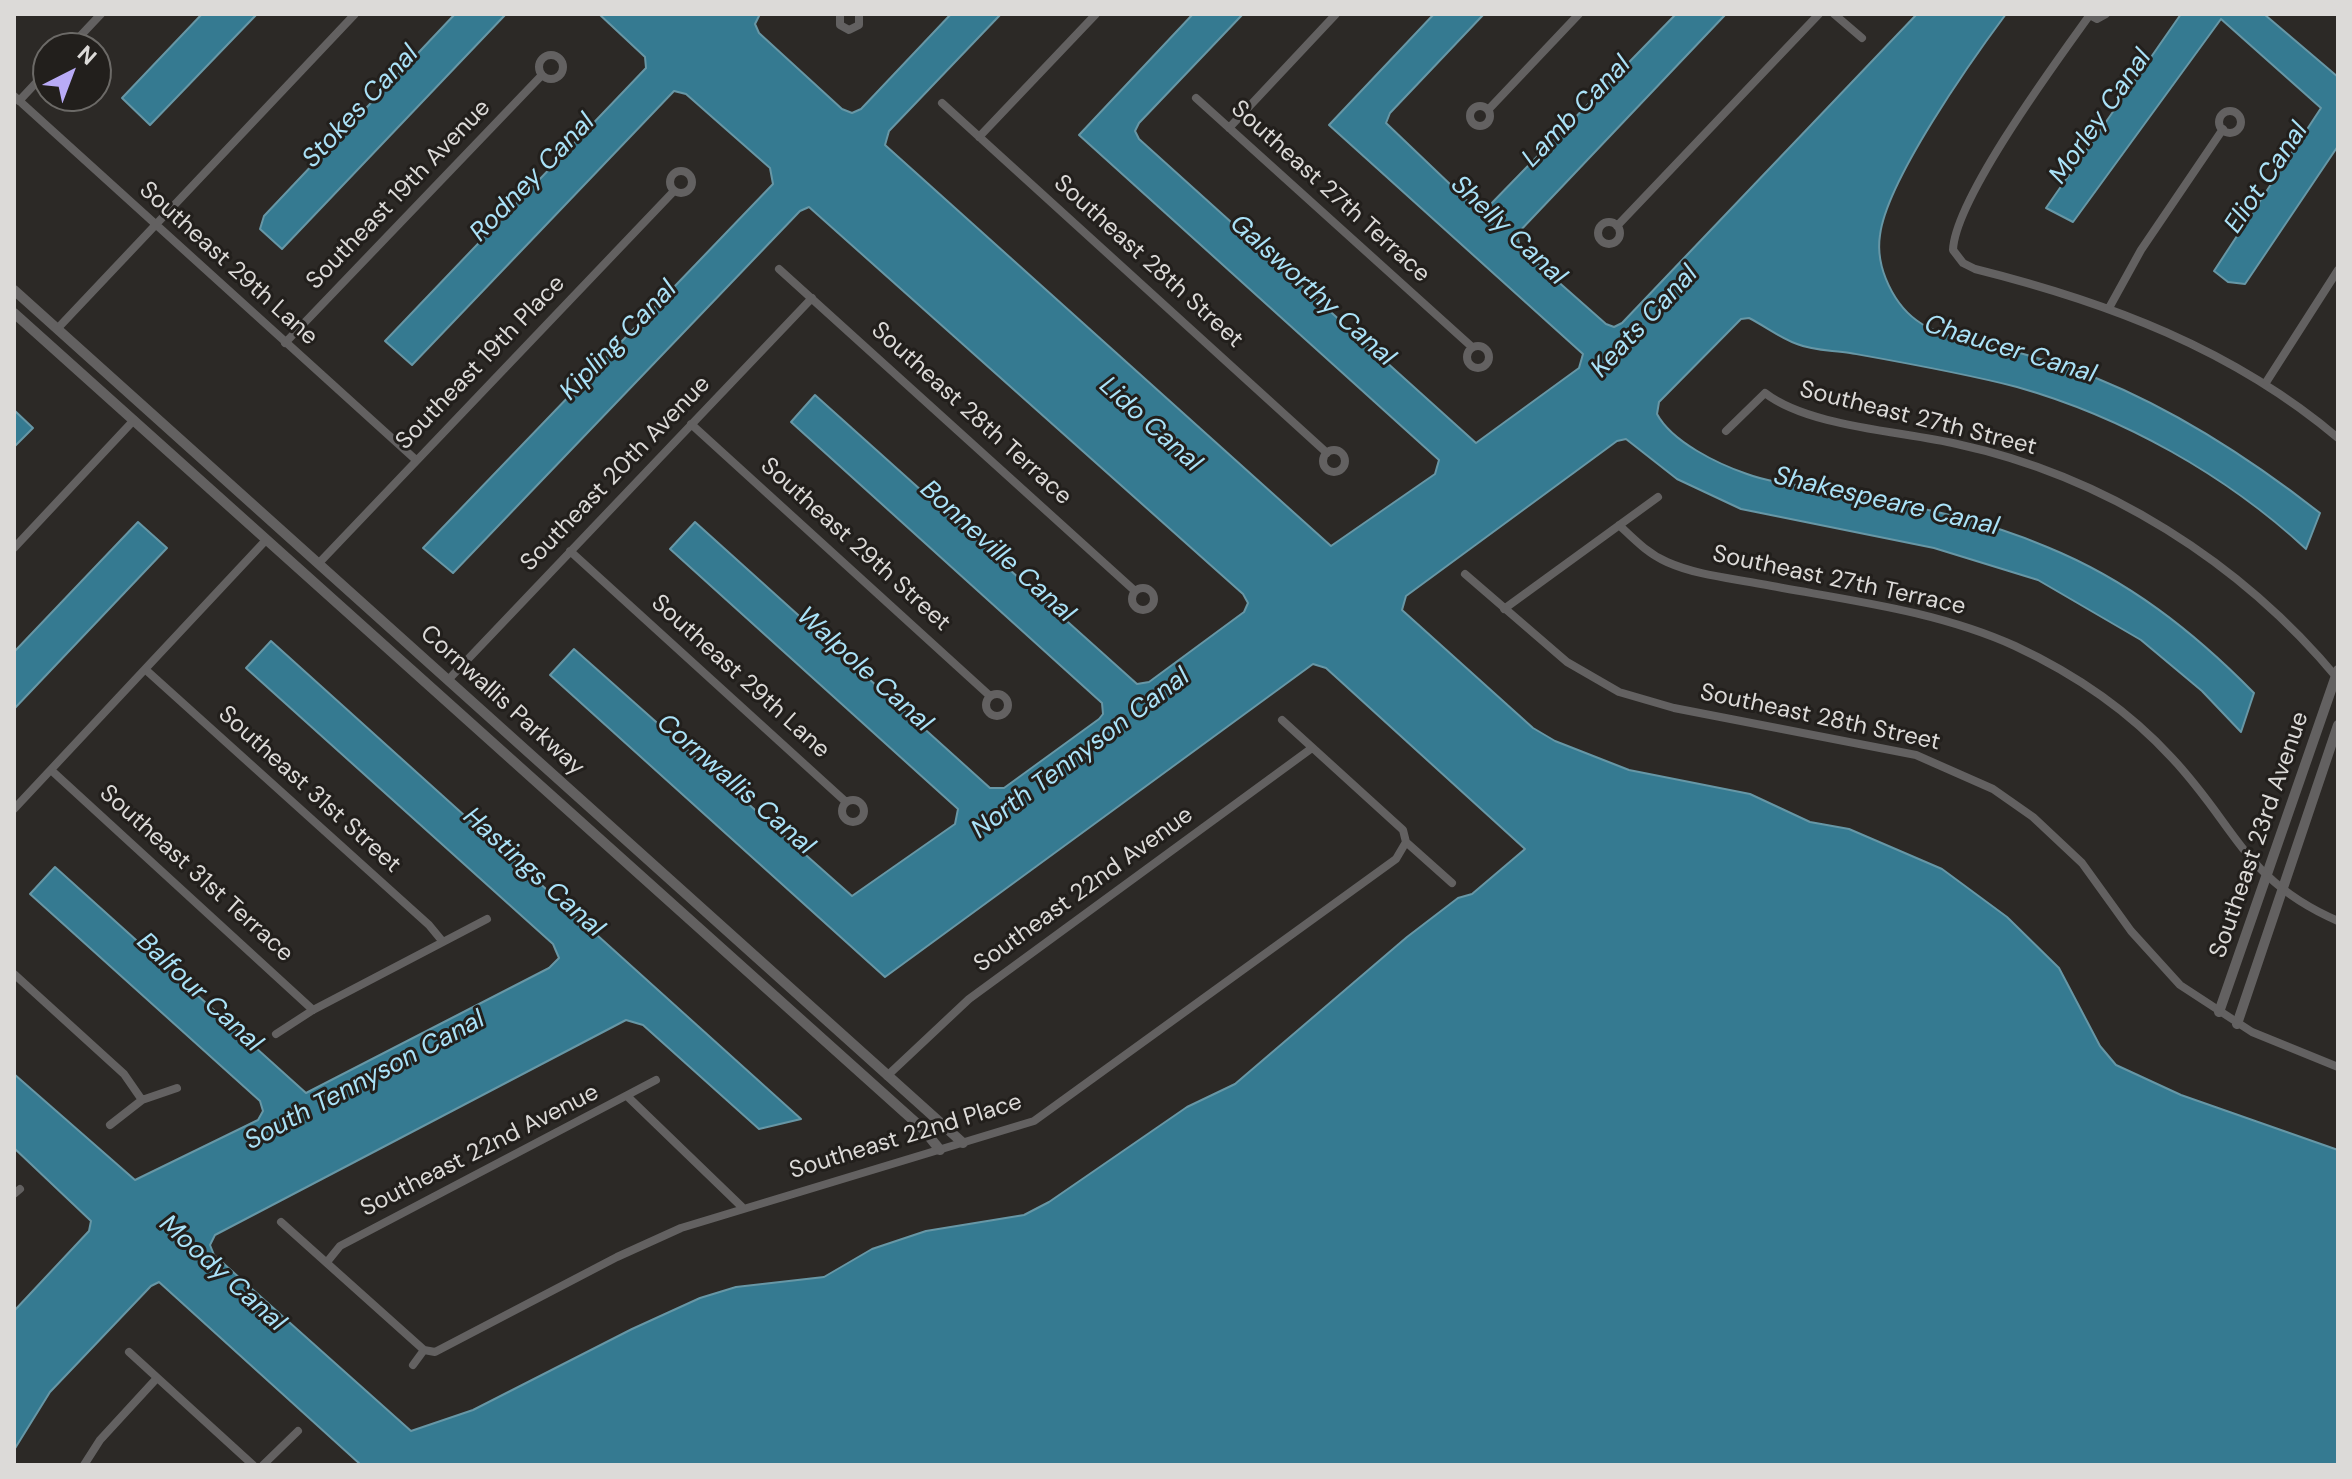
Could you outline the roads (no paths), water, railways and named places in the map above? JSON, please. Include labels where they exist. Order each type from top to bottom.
[{"type":"street","points":[[84,32],[101,14]]},
{"type":"street","points":[[46,342],[355,14]]},
{"type":"street","points":[[840,14],[840,25],[849,30],[859,25],[859,14]]},
{"type":"street","points":[[979,137],[1096,14]]},
{"type":"street","points":[[1229,128],[1336,14]]},
{"type":"street","points":[[1488,110],[1579,14]]},
{"type":"street","points":[[1617,226],[1819,14]]},
{"type":"street","points":[[1834,14],[1862,38]]},
{"type":"street","points":[[2106,14],[2097,19],[2089,15],[2045,78],[1959,222],[1953,250],[1963,263],[1975,269],[2109,308],[2185,339],[2265,384],[2338,438]]},
{"type":"street","name":"Southeast 19th Avenue","points":[[285,343],[542,75]]},
{"type":"street","points":[[17,98],[32,84]]},
{"type":"street","name":"Southeast 29th Lane","points":[[17,98],[416,460]]},
{"type":"street","name":"Southeast 27th Terrace","points":[[1196,98],[1472,347]]},
{"type":"street","name":"Southeast 28th Street","points":[[942,103],[1327,453]]},
{"type":"street","points":[[2109,308],[2141,250],[2223,129]]},
{"type":"street","name":"Southeast 19th Place","points":[[319,563],[674,191]]},
{"type":"street","name":"Southeast 28th Terrace","points":[[779,269],[1135,591]]},
{"type":"street","points":[[2265,384],[2338,270]]},
{"type":"street","name":"Cornwallis Parkway","points":[[14,290],[963,1143]]},
{"type":"street","name":"Southeast 20th Avenue","points":[[449,679],[812,298]]},
{"type":"street","name":"Cornwallis Parkway","points":[[14,313],[923,1129],[940,1150]]},
{"type":"street","name":"Southeast 27th Street","points":[[1726,431],[1765,393],[1790,410],[1969,446],[2091,488],[2157,523],[2215,563],[2257,597],[2337,675]]},
{"type":"street","points":[[14,548],[146,409]]},
{"type":"street","name":"Southeast 29th Street","points":[[691,424],[990,696]]},
{"type":"street","points":[[1504,609],[1658,497]]},
{"type":"street","name":"Southeast 27th Terrace","points":[[1619,525],[1640,546],[1684,569],[1920,615],[1984,633],[2046,661],[2103,697],[2157,742],[2203,794],[2246,858],[2282,891],[2297,902],[2338,921]]},
{"type":"street","points":[[14,809],[278,527]]},
{"type":"street","name":"Southeast 29th Lane","points":[[570,551],[846,802]]},
{"type":"street","points":[[307,577],[319,563]]},
{"type":"street","name":"Southeast 28th Street","points":[[1465,574],[1567,662],[1619,692],[1674,708],[1916,755],[1993,789],[2060,840],[2096,879],[2131,931],[2170,975],[2237,1024],[2276,1044],[2338,1067]]},
{"type":"street","name":"Southeast 31st Street","points":[[146,670],[429,925],[443,942]]},
{"type":"street","name":"Southeast 23rd Avenue","points":[[2219,1012],[2337,675]]},
{"type":"street","points":[[437,693],[449,679]]},
{"type":"street","points":[[1282,720],[1403,830],[1406,842],[1452,883]]},
{"type":"street","name":"Southeast 23rd Avenue","points":[[2237,1024],[2338,725]]},
{"type":"street","name":"Southeast 22nd Avenue","points":[[887,1076],[969,999],[1312,748]]},
{"type":"street","name":"Southeast 31st Terrace","points":[[51,770],[313,1010]]},
{"type":"street","name":"Southeast 22nd Place","points":[[424,1350],[435,1352],[653,1239],[742,1207],[1011,1130],[1053,1109],[1396,859],[1406,842]]},
{"type":"street","points":[[639,875],[651,862]]},
{"type":"street","points":[[276,1034],[313,1010],[487,919]]},
{"type":"street","points":[[14,974],[124,1074],[142,1100]]},
{"type":"street","name":"Southeast 22nd Avenue","points":[[327,1262],[340,1246],[656,1080]]},
{"type":"street","points":[[110,1125],[142,1100],[177,1088]]},
{"type":"street","points":[[627,1096],[742,1207]]},
{"type":"street","points":[[281,1222],[424,1350],[413,1365]]},
{"type":"street","points":[[129,1352],[253,1465]]},
{"type":"street","points":[[84,1465],[100,1440],[157,1378]]},
{"type":"street","points":[[263,1465],[298,1431]]},
{"type":"water","points":[[202,14],[257,14],[150,125],[122,98]]},
{"type":"water","points":[[455,14],[506,14],[282,249],[260,229],[264,216]]},
{"type":"water","points":[[599,14],[760,14],[755,24],[759,33],[842,109],[852,113],[861,109],[951,14],[1001,14],[889,131],[885,145],[1331,546],[1435,474],[1439,460],[1079,135],[1193,14],[1243,14],[1139,123],[1135,131],[1139,139],[1476,443],[1579,368],[1583,354],[1329,125],[1434,14],[1484,14],[1390,113],[1386,123],[1475,208],[1484,211],[1676,14],[1725,15],[1517,234],[1520,248],[1606,324],[1614,327],[1622,323],[1917,14],[2006,14],[1932,122],[1886,212],[1879,247],[1884,273],[1895,297],[1912,317],[1932,329],[2042,359],[2096,378],[2155,405],[2212,438],[2320,513],[2306,549],[2275,522],[2207,473],[2134,432],[2096,415],[1997,382],[1803,346],[1749,318],[1741,319],[1659,402],[1657,414],[1684,443],[1747,474],[1969,520],[2047,547],[2105,575],[2183,628],[2254,693],[2241,732],[2202,691],[2141,640],[2038,580],[1934,548],[1741,509],[1677,479],[1626,439],[1617,441],[1406,596],[1402,610],[1533,728],[1555,741],[1629,770],[1750,794],[1810,822],[1849,829],[1942,869],[2007,917],[2059,968],[2100,1046],[2116,1065],[2181,1095],[2338,1150],[2338,1465],[361,1465],[159,1282],[151,1286],[50,1392],[14,1450],[14,1311],[89,1231],[91,1221],[14,1148],[14,1074],[135,1180],[258,1120],[263,1111],[260,1101],[30,894],[55,867],[306,1093],[549,968],[559,958],[553,944],[246,668],[271,641],[801,1119],[759,1129],[643,1025],[626,1020],[215,1235],[210,1245],[214,1255],[411,1431],[473,1410],[700,1298],[736,1287],[824,1277],[872,1249],[926,1231],[1024,1215],[1049,1202],[1187,1107],[1235,1084],[1407,937],[1458,898],[1472,894],[1525,849],[1326,668],[1313,664],[885,977],[550,675],[574,649],[852,896],[955,824],[958,809],[670,549],[695,522],[990,788],[1004,788],[1099,719],[1103,714],[1102,703],[791,422],[815,395],[1137,684],[1149,682],[1244,612],[1248,603],[1243,594],[809,207],[800,211],[453,573],[423,548],[773,184],[770,168],[686,94],[674,91],[412,365],[385,341],[646,68],[645,57]]},
{"type":"water","points":[[2181,14],[2264,14],[2338,77],[2338,146],[2245,284],[2228,282],[2214,271],[2321,108],[2221,19],[2073,222],[2046,208]]},
{"type":"water","points":[[14,410],[33,428],[14,447]]},
{"type":"water","points":[[138,522],[167,548],[14,709],[14,652]]},
{"type":"water label","name":"Stokes Canal","points":[[361,107]]},
{"type":"water label","name":"Lamb Canal","points":[[1577,112]]},
{"type":"water label","name":"Morley Canal","points":[[2101,117]]},
{"type":"water label","name":"Rodney Canal","points":[[533,178]]},
{"type":"water label","name":"Eliot Canal","points":[[2267,178]]},
{"type":"water label","name":"Shelly Canal","points":[[1508,231]]},
{"type":"water label","name":"Galsworthy Canal","points":[[1312,291]]},
{"type":"water label","name":"Keats Canal","points":[[1645,322]]},
{"type":"water label","name":"Kipling Canal","points":[[619,341]]},
{"type":"water label","name":"Chaucer Canal","points":[[2010,350]]},
{"type":"water label","name":"Lido Canal","points":[[1150,425]]},
{"type":"water label","name":"Shakespeare Canal","points":[[1886,502]]},
{"type":"water label","name":"Bonneville Canal","points":[[997,552]]},
{"type":"water label","name":"Walpole Canal","points":[[864,670]]},
{"type":"water label","name":"North Tennyson Canal","points":[[1081,754]]},
{"type":"water label","name":"Cornwallis Canal","points":[[735,785]]},
{"type":"water label","name":"Hastings Canal","points":[[533,873]]},
{"type":"water label","name":"Balfour Canal","points":[[199,993]]},
{"type":"water label","name":"South Tennyson Canal","points":[[365,1081]]},
{"type":"water label","name":"Moody Canal","points":[[222,1274]]}]
